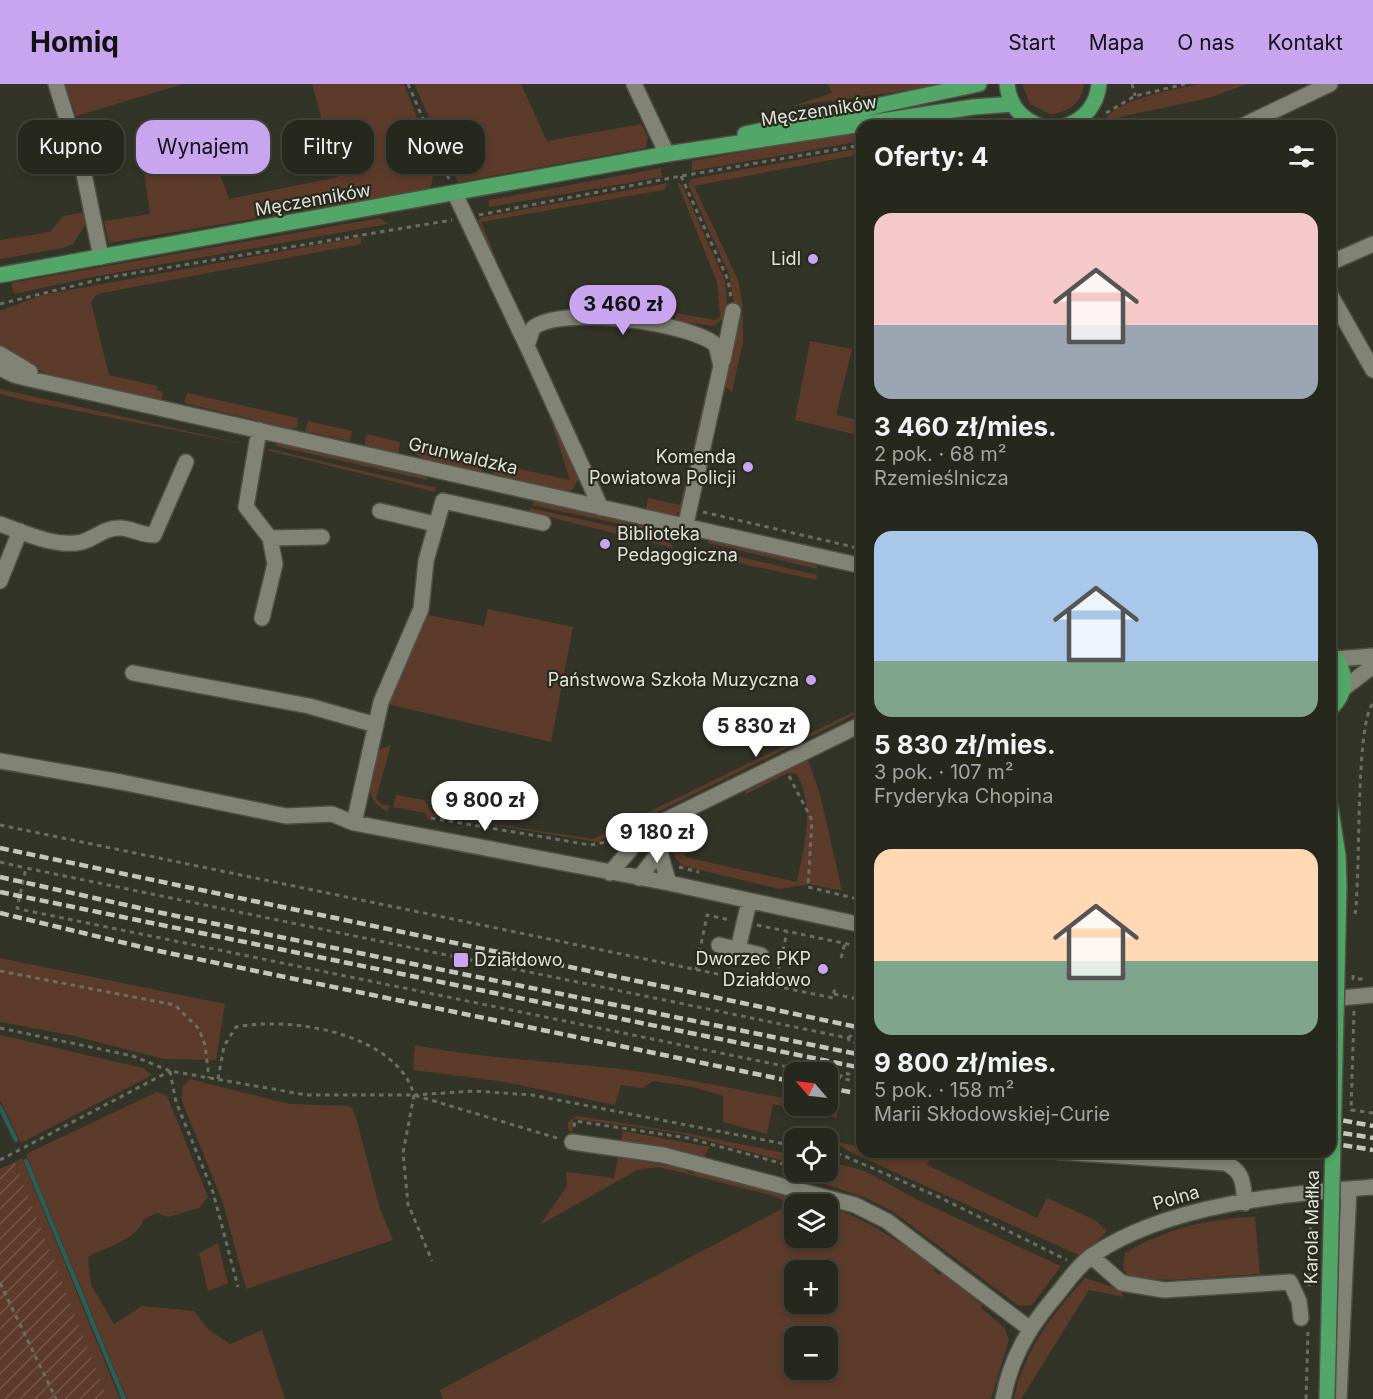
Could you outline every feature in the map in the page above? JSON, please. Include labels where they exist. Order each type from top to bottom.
[{"type":"main road","name":"Męczenników","points":[[667,154],[784,124],[895,104],[979,84]]},
{"type":"main road","points":[[1007,84],[1012,105],[1029,120]]},
{"type":"main road","points":[[1082,120],[1103,86]]},
{"type":"main road","name":"Męczenników","points":[[903,120],[973,107],[1012,105]]},
{"type":"main road","name":"Męczenników","points":[[0,275],[667,154],[856,128]]},
{"type":"main road","points":[[1336,660],[1342,668],[1344,688],[1336,700]]},
{"type":"main road","name":"Karola Małłka","points":[[1336,843],[1339,886],[1336,1026]]},
{"type":"main road","name":"Karola Małłka","points":[[1328,1399],[1333,1158]]},
{"type":"street","points":[[56,84],[84,174],[101,257]]},
{"type":"street","points":[[634,84],[667,154]]},
{"type":"street","points":[[1255,120],[1330,84]]},
{"type":"street","points":[[882,120],[884,112],[895,104]]},
{"type":"street","points":[[455,194],[601,508]]},
{"type":"street","points":[[1336,260],[1373,244]]},
{"type":"street","points":[[1336,305],[1373,370]]},
{"type":"street","points":[[510,311],[550,321],[609,318],[674,327],[708,338],[720,351],[721,366]]},
{"type":"street","points":[[708,338],[731,319]]},
{"type":"street","points":[[686,528],[731,319]]},
{"type":"street","points":[[527,346],[533,328],[550,321]]},
{"type":"street","name":"Grunwaldzka","points":[[0,354],[55,384]]},
{"type":"street","name":"Grunwaldzka","points":[[0,368],[14,375],[856,565]]},
{"type":"street","points":[[259,430],[246,507],[270,538],[275,564],[262,618]]},
{"type":"street","points":[[0,524],[65,545],[84,541],[103,531],[122,528],[142,535],[154,535],[186,462]]},
{"type":"street","points":[[354,823],[381,702],[421,609],[426,561],[443,501],[543,523]]},
{"type":"street","points":[[380,511],[435,524]]},
{"type":"street","points":[[0,581],[20,531]]},
{"type":"street","points":[[270,538],[322,537]]},
{"type":"street","points":[[1336,656],[1373,656]]},
{"type":"street","points":[[1344,688],[1373,666]]},
{"type":"street","points":[[133,673],[309,706],[376,725]]},
{"type":"street","points":[[610,873],[630,850],[639,833],[856,727]]},
{"type":"street","points":[[0,761],[286,816],[332,814],[354,823],[669,883],[856,924]]},
{"type":"street","points":[[665,822],[659,831],[660,851],[669,883]]},
{"type":"street","points":[[630,850],[639,878]]},
{"type":"street","points":[[639,878],[660,851]]},
{"type":"street","points":[[738,949],[749,902]]},
{"type":"street","points":[[719,945],[761,955]]},
{"type":"street","points":[[1336,998],[1373,995]]},
{"type":"street","points":[[572,1142],[663,1155],[855,1205],[886,1221],[1030,1329]]},
{"type":"street","points":[[1150,1158],[1225,1163],[1236,1168],[1242,1176],[1245,1203]]},
{"type":"street","name":"Polna","points":[[1003,1399],[1014,1361],[1030,1329],[1086,1262],[1123,1238],[1165,1219],[1200,1210],[1373,1187]]},
{"type":"street","points":[[1340,1399],[1349,1189]]},
{"type":"street","points":[[1086,1262],[1122,1283],[1164,1290],[1290,1282],[1299,1300],[1300,1318]]},
{"type":"path","points":[[408,84],[455,194]]},
{"type":"path","points":[[1132,84],[1135,96]]},
{"type":"path","points":[[1103,116],[1135,96],[1185,84]]},
{"type":"path","points":[[0,304],[105,278],[466,218],[681,176],[856,146]]},
{"type":"path","points":[[681,176],[728,280],[731,319]]},
{"type":"path","points":[[690,509],[856,548]]},
{"type":"path","points":[[1354,921],[1360,876],[1362,747],[1368,709],[1373,703]]},
{"type":"path","points":[[782,764],[812,820],[808,886],[856,898]]},
{"type":"path","points":[[431,818],[590,844],[606,842],[622,833]]},
{"type":"path","points":[[0,825],[833,998],[835,987]]},
{"type":"path","points":[[0,862],[848,1038],[850,1042],[856,1043]]},
{"type":"path","points":[[674,862],[677,867],[710,875]]},
{"type":"path","points":[[26,868],[17,908],[24,910],[784,1066]]},
{"type":"path","points":[[696,970],[707,915],[856,946]]},
{"type":"path","points":[[775,986],[786,932]]},
{"type":"path","points":[[842,958],[845,943]]},
{"type":"path","points":[[1353,979],[1354,967]]},
{"type":"path","points":[[0,971],[175,1005],[199,1029],[205,1044],[209,1078]]},
{"type":"path","points":[[834,994],[856,999]]},
{"type":"path","points":[[1354,1006],[1351,1110],[1373,1113]]},
{"type":"path","points":[[218,1079],[224,1046],[228,1036],[236,1027],[268,1023],[299,1026],[356,1038],[370,1044],[409,1079],[414,1095],[403,1153],[408,1204],[432,1261]]},
{"type":"path","points":[[0,1028],[133,1056],[170,1071],[307,1095],[414,1095],[474,1091],[532,1095],[784,1144]]},
{"type":"path","points":[[848,1038],[852,1035],[856,1036]]},
{"type":"path","points":[[0,1160],[170,1071]]},
{"type":"path","points":[[170,1071],[176,1102],[213,1192],[238,1287]]},
{"type":"path","points":[[839,1078],[844,1073],[856,1076]]},
{"type":"path","points":[[839,1078],[856,1082]]},
{"type":"path","points":[[414,1095],[572,1142],[575,1121],[688,1138],[784,1164]]},
{"type":"path","points":[[838,1154],[1086,1262]]},
{"type":"path","points":[[0,1283],[56,1399]]},
{"type":"shaded area","points":[[65,84],[183,84],[76,116]]},
{"type":"shaded area","points":[[312,84],[404,84],[418,120],[386,120],[386,174],[434,174],[430,189],[109,243],[104,221],[150,214],[144,174],[220,174],[229,199],[338,177],[337,174],[374,174],[374,120],[322,120]]},
{"type":"shaded area","points":[[414,84],[521,84],[547,141],[641,124],[648,137],[646,148],[458,182],[454,174],[485,174],[485,120],[430,120]]},
{"type":"shaded area","points":[[828,84],[955,84],[793,106],[832,93]]},
{"type":"shaded area","points":[[1022,84],[1084,84],[1080,97],[1073,106],[1063,112],[1050,114],[1030,104]]},
{"type":"shaded area","points":[[1199,84],[1247,84],[1209,98],[1120,117],[1117,120],[1104,120],[1130,102]]},
{"type":"shaded area","points":[[856,132],[856,142],[692,171],[692,161]]},
{"type":"shaded area","points":[[856,149],[856,155],[694,186],[738,280],[743,307],[734,304],[729,274],[688,184],[691,179]]},
{"type":"shaded area","points":[[661,168],[662,177],[489,207],[489,200]]},
{"type":"shaded area","points":[[677,182],[682,185],[725,281],[728,315],[714,326],[675,321],[676,313],[715,320],[720,317],[717,282]]},
{"type":"shaded area","points":[[668,183],[664,190],[481,222],[514,303],[518,305],[518,310],[513,305],[478,220],[482,217]]},
{"type":"shaded area","points":[[87,212],[89,219],[73,244],[63,248],[0,259],[0,240],[50,232],[63,216]]},
{"type":"shaded area","points":[[380,218],[388,224],[92,277],[14,294],[11,283]]},
{"type":"shaded area","points":[[361,237],[361,244],[97,294],[91,302],[109,375],[157,386],[157,390],[163,392],[161,402],[51,375],[22,363],[0,346],[0,311],[42,295]]},
{"type":"shaded area","points":[[608,301],[637,305],[636,312],[607,309],[580,311],[576,304]]},
{"type":"shaded area","points":[[743,316],[743,342],[732,392],[722,384],[737,320]]},
{"type":"shaded area","points":[[515,334],[580,477],[572,490],[565,491],[494,474],[496,464],[570,480],[549,414],[513,335]]},
{"type":"shaded area","points":[[810,341],[852,349],[836,415],[856,420],[856,435],[795,420]]},
{"type":"shaded area","points":[[707,386],[710,387],[682,510],[673,516],[646,510],[648,498],[680,505]]},
{"type":"shaded area","points":[[0,389],[249,445],[27,401],[0,394]]},
{"type":"shaded area","points":[[187,393],[298,418],[297,428],[288,428],[184,403]]},
{"type":"shaded area","points":[[308,421],[352,431],[350,441],[305,431]]},
{"type":"shaded area","points":[[366,434],[400,442],[398,454],[365,445]]},
{"type":"shaded area","points":[[279,443],[427,476],[427,480],[275,446]]},
{"type":"shaded area","points":[[416,446],[483,461],[482,472],[426,460],[415,454]]},
{"type":"shaded area","points":[[270,449],[436,487],[435,492],[266,450]]},
{"type":"shaded area","points":[[535,501],[652,528],[671,535],[532,505]]},
{"type":"shaded area","points":[[530,508],[665,538],[674,548],[529,512]]},
{"type":"shaded area","points":[[709,539],[816,565],[818,569],[708,543]]},
{"type":"shaded area","points":[[706,549],[817,575],[816,580],[699,554]]},
{"type":"shaded area","points":[[488,609],[573,627],[551,742],[387,704],[428,615],[484,626]]},
{"type":"shaded area","points":[[856,711],[856,714],[597,842],[440,816],[593,839]]},
{"type":"shaded area","points":[[391,745],[376,798],[381,804],[391,806],[387,811],[373,799],[370,784],[379,750]]},
{"type":"shaded area","points":[[808,760],[820,794],[842,891],[810,884],[780,889],[683,866],[677,860],[673,847],[676,840],[695,818],[685,857],[797,882],[805,841],[807,813],[806,799],[796,774],[788,773],[746,794],[745,791]]},
{"type":"shaded area","points":[[396,795],[424,800],[432,813],[437,814],[429,821],[426,813],[393,807]]},
{"type":"shaded area","points":[[0,958],[225,1004],[216,1060],[164,1059],[70,1035],[0,1022]]},
{"type":"shaded area","points":[[0,1035],[143,1068],[152,1075],[21,1143],[0,1100]]},
{"type":"shaded area","points":[[415,1045],[466,1054],[664,1075],[784,1098],[784,1106],[773,1104],[767,1134],[723,1122],[723,1096],[693,1087],[653,1081],[643,1088],[621,1085],[615,1105],[499,1081],[413,1070]]},
{"type":"shaded area","points":[[190,1079],[289,1104],[350,1106],[355,1114],[380,1209],[393,1240],[246,1289],[223,1203],[182,1101],[182,1087]]},
{"type":"shaded area","points":[[157,1092],[167,1096],[208,1197],[199,1208],[168,1217],[157,1213],[144,1219],[135,1233],[128,1238],[88,1257],[91,1285],[114,1324],[142,1306],[194,1311],[209,1330],[230,1344],[262,1330],[285,1399],[127,1399],[26,1154]]},
{"type":"shaded area","points":[[577,1116],[685,1133],[784,1153],[784,1161],[679,1133],[574,1119],[572,1133],[568,1129],[568,1122]]},
{"type":"shaded area","points":[[623,1131],[710,1147],[704,1157],[621,1141]]},
{"type":"shaded area","points":[[838,1142],[856,1146],[856,1155],[838,1144]]},
{"type":"shaded area","points":[[618,1157],[687,1169],[687,1172],[693,1174],[695,1171],[784,1194],[784,1201],[774,1196],[659,1167],[637,1170],[540,1225],[567,1186],[566,1172],[614,1178]]},
{"type":"shaded area","points":[[22,1158],[120,1399],[108,1399],[15,1162]]},
{"type":"shaded area","points":[[863,1158],[930,1158],[927,1165],[1037,1218],[1047,1198],[1095,1220],[1107,1231],[1083,1257]]},
{"type":"shaded area","points":[[15,1162],[108,1399],[0,1399],[0,1169]]},
{"type":"shaded area","points":[[838,1164],[865,1171],[918,1200],[1061,1266],[1032,1305],[1019,1306],[892,1211],[866,1198],[822,1183],[838,1182]]},
{"type":"shaded area","points":[[784,1208],[784,1248],[838,1248],[838,1210],[843,1212],[884,1233],[936,1268],[934,1271],[940,1275],[942,1273],[983,1305],[981,1308],[1004,1327],[1009,1340],[991,1399],[443,1399],[440,1390]]},
{"type":"shaded area","points":[[1255,1217],[1260,1274],[1171,1280],[1127,1278],[1123,1266],[1125,1253],[1156,1237],[1188,1226]]},
{"type":"shaded area","points":[[218,1243],[228,1284],[208,1291],[199,1253]]},
{"type":"shaded area","points":[[1085,1278],[1119,1289],[1124,1297],[1089,1290],[1021,1399],[1014,1399],[1024,1365],[1032,1349],[1051,1319]]},
{"type":"waterway","points":[[0,1107],[16,1140]]},
{"type":"waterway","points":[[26,1161],[124,1399]]},
{"type":"railway","points":[[0,848],[856,1027]]},
{"type":"railway","points":[[0,877],[162,913],[856,1054]]},
{"type":"railway","points":[[0,892],[856,1067]]},
{"type":"railway","points":[[0,913],[154,950],[784,1080]]},
{"type":"railway","points":[[838,1090],[856,1093]]},
{"type":"railway","points":[[1336,1119],[1373,1126]]},
{"type":"railway","points":[[1336,1132],[1373,1138]]},
{"type":"railway","points":[[1336,1144],[1373,1150]]},
{"type":"place","name":"Lidl","points":[[813,259]]},
{"type":"place","name":"Komenda Powiatowa Policji","points":[[748,467]]},
{"type":"place","name":"Biblioteka Pedagogiczna","points":[[605,544]]},
{"type":"place","name":"Państwowa Szkoła Muzyczna","points":[[811,680]]},
{"type":"place","name":"Działdowo","points":[[461,960]]},
{"type":"place","name":"Dworzec PKP Działdowo","points":[[823,969]]}]
